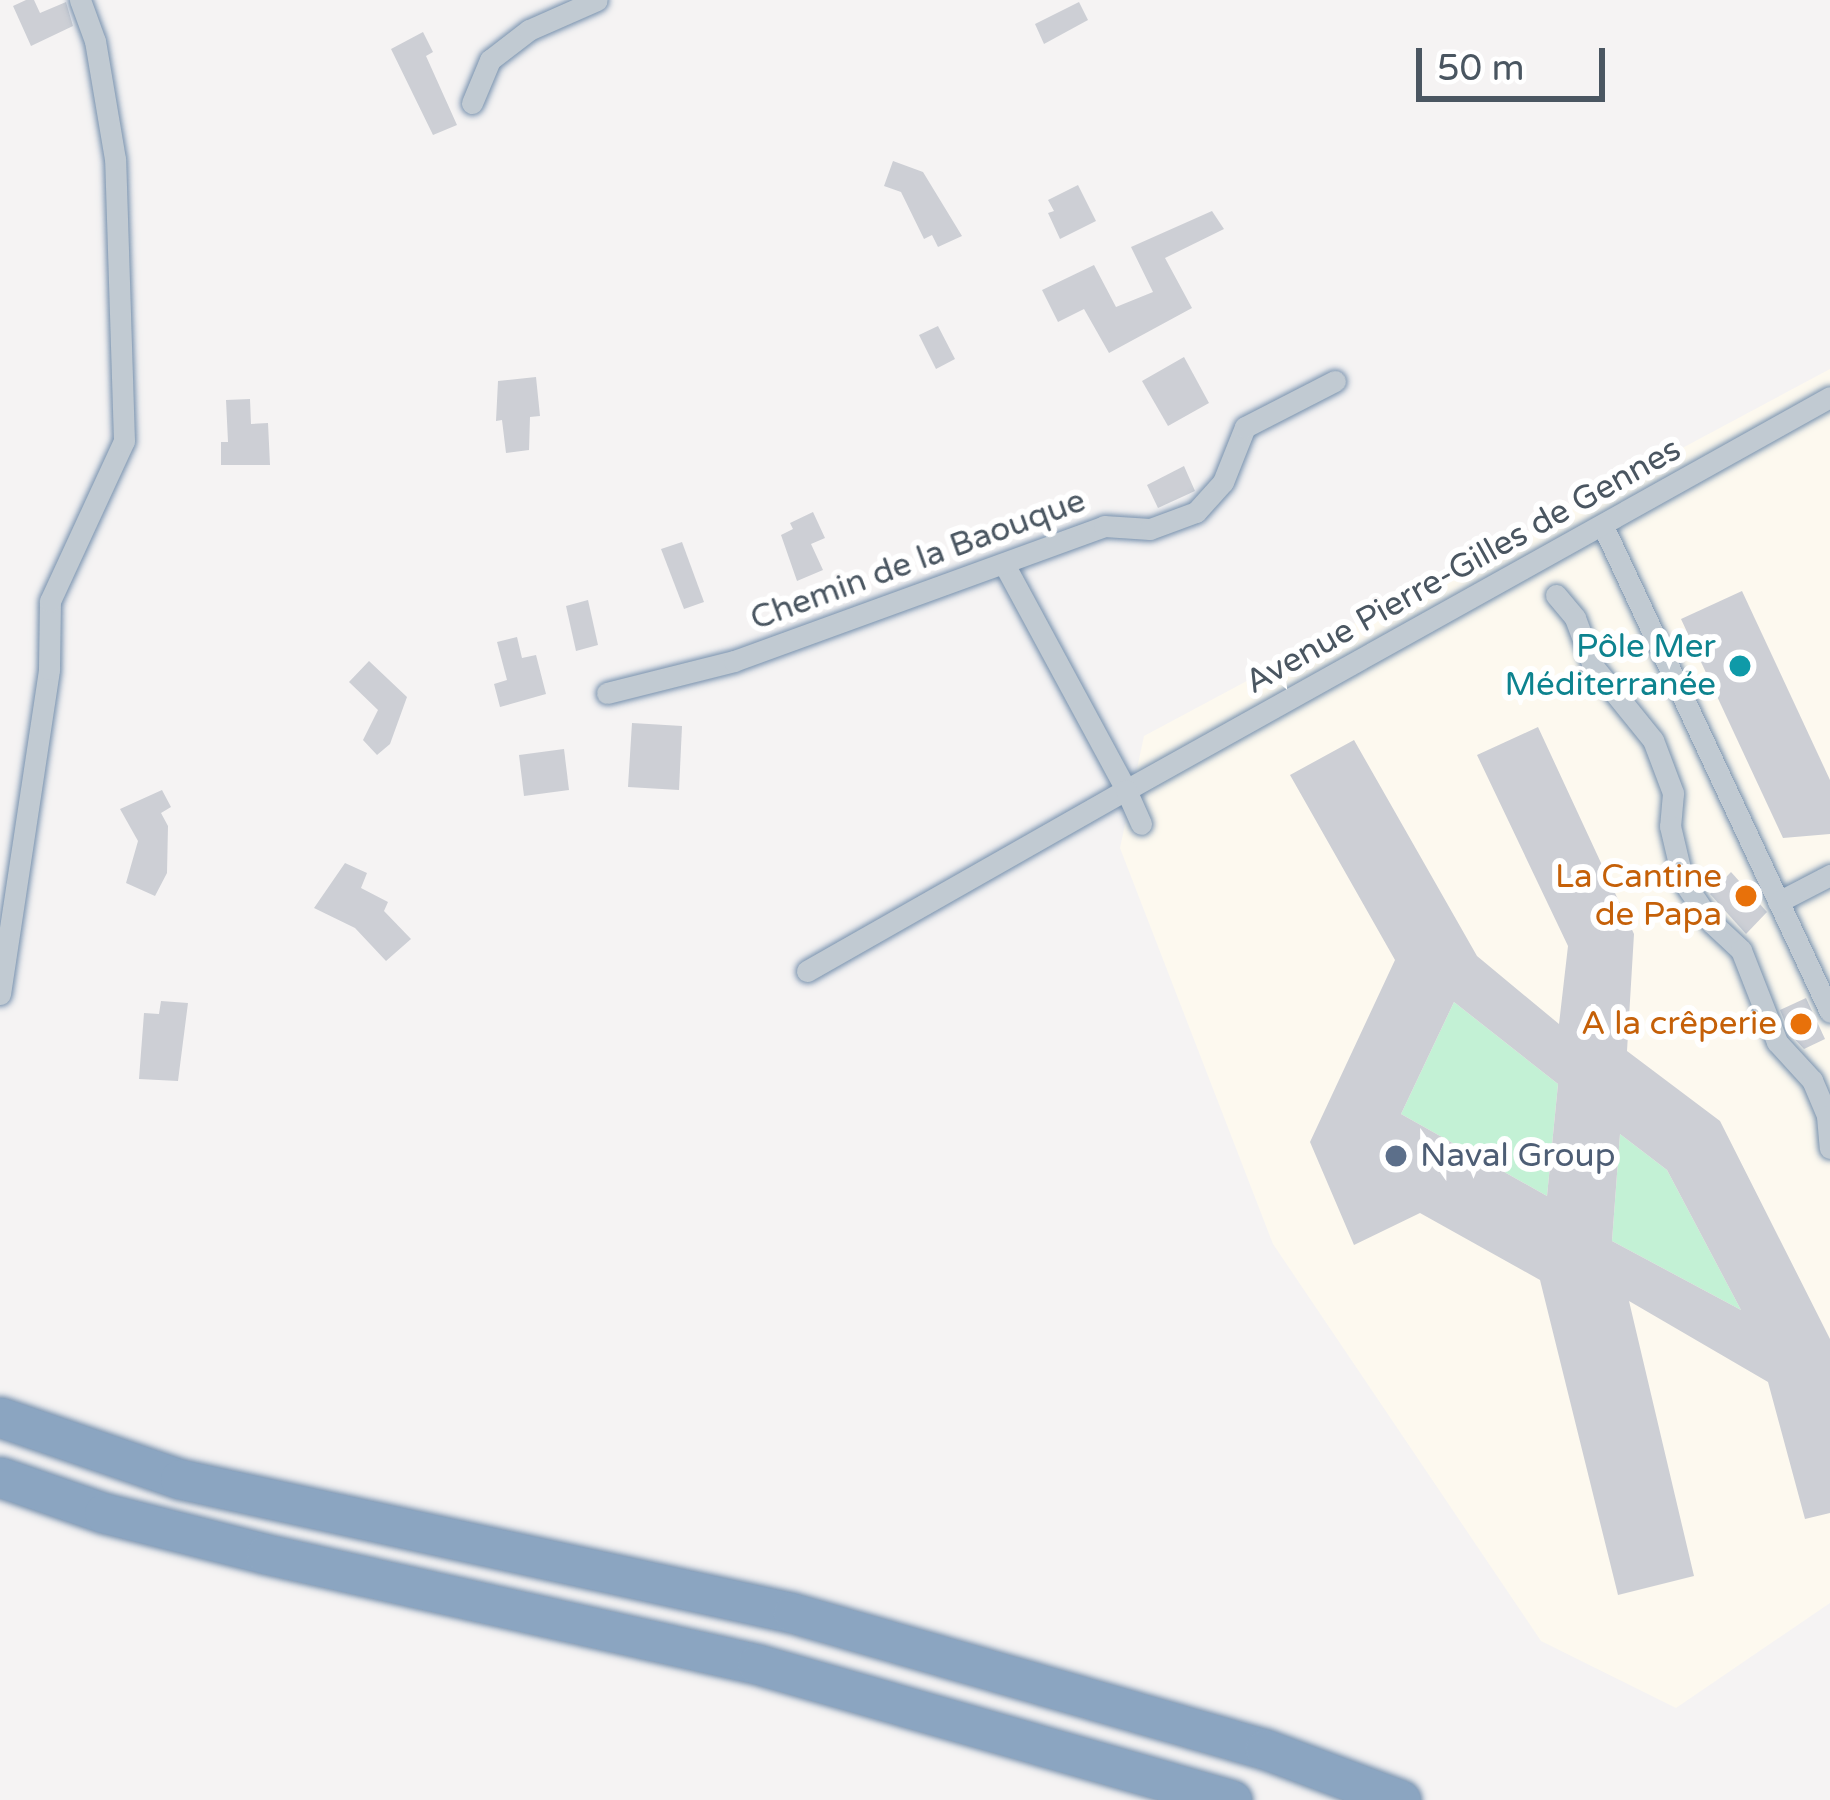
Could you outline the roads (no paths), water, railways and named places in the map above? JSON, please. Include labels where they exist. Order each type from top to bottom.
[{"type":"highway","points":[[0,1418],[180,1479],[793,1613],[1265,1749],[1401,1800]]},
{"type":"highway","points":[[0,1477],[104,1513],[243,1548],[757,1664],[1232,1800]]},
{"type":"street","points":[[0,994],[50,669],[50,601],[124,441],[127,408],[115,160],[95,41],[80,0]]},
{"type":"street","points":[[472,104],[490,60],[529,30],[597,0]]},
{"type":"street","name":"Chemin de la Baouque","points":[[608,693],[734,661],[1104,526],[1150,529],[1196,512],[1223,482],[1245,427],[1335,381]]},
{"type":"street","name":"Avenue Pierre-Gilles de Gennes","points":[[807,970],[1830,398]]},
{"type":"street","points":[[1603,526],[1830,1012]]},
{"type":"street","points":[[1004,563],[1141,824]]},
{"type":"street","points":[[1556,595],[1575,618],[1593,666],[1653,740],[1673,794],[1670,826],[1683,881],[1711,922],[1741,950],[1777,1042],[1812,1080],[1827,1116],[1830,1148]]},
{"type":"street","points":[[1778,902],[1830,875]]},
{"type":"place","name":"Pôle Mer Méditerranée","points":[[1740,666]]},
{"type":"place","name":"La Cantine de Papa","points":[[1746,896]]},
{"type":"place","name":"A la crêperie","points":[[1801,1024]]},
{"type":"place","name":"Naval Group","points":[[1396,1156]]}]
